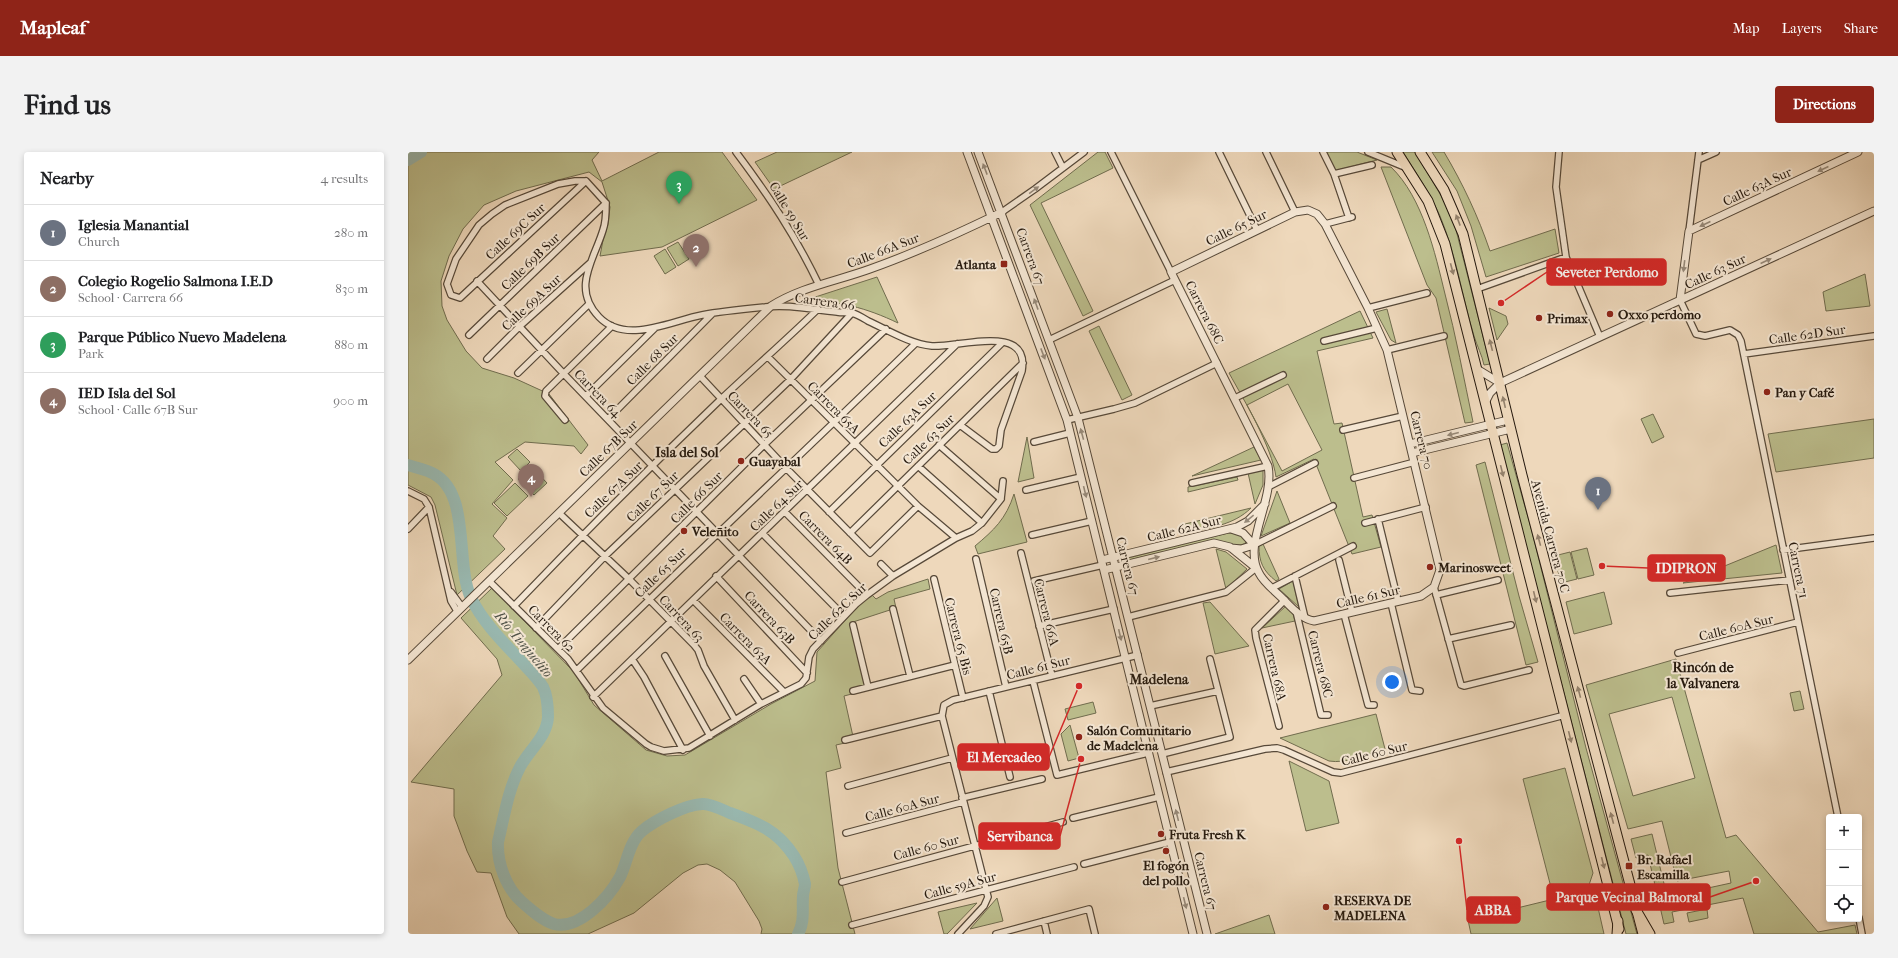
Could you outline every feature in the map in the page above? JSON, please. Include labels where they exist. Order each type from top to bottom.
[{"type":"main road","points":[[1397,152],[1428,201],[1445,244],[1621,934]]},
{"type":"main road","name":"Avenida Carrera 70C","points":[[1420,152],[1444,190],[1457,218],[1477,289],[1510,425],[1643,934]]},
{"type":"main road","points":[[1636,910],[1650,934]]},
{"type":"main road","points":[[1617,934],[1618,922]]},
{"type":"street","name":"Calle 59 Sur","points":[[736,152],[756,177],[779,211],[819,285]]},
{"type":"street","name":"Carrera 67","points":[[967,152],[1067,420],[1193,934]]},
{"type":"street","name":"Carrera 67","points":[[978,152],[1002,212],[1078,418],[1114,557],[1207,934]]},
{"type":"street","points":[[1055,152],[1063,168]]},
{"type":"street","points":[[1002,212],[1084,152]]},
{"type":"street","name":"Carrera 68C","points":[[1111,152],[1268,466],[1270,486]]},
{"type":"street","points":[[1219,152],[1257,230]]},
{"type":"street","points":[[1266,152],[1295,212]]},
{"type":"street","points":[[1323,152],[1334,174],[1351,218],[1326,224]]},
{"type":"street","points":[[1368,152],[1409,169]]},
{"type":"street","points":[[1559,152],[1556,187],[1566,257],[1600,337]]},
{"type":"street","points":[[1680,300],[1699,152]]},
{"type":"street","points":[[1698,160],[1716,152]]},
{"type":"street","name":"Calle 63A Sur","points":[[1689,231],[1858,152]]},
{"type":"street","points":[[1334,174],[1372,165]]},
{"type":"street","name":"Calle 69C Sur","points":[[575,181],[586,182],[460,298],[455,298],[449,293],[447,280],[456,259],[479,225],[505,205],[558,184],[575,181]]},
{"type":"street","points":[[586,182],[606,203],[604,229],[590,263],[586,287],[586,297],[589,304],[599,317],[612,326],[633,330],[656,328]]},
{"type":"street","name":"Calle 69B Sur","points":[[469,335],[606,203]]},
{"type":"street","name":"Calle 65 Sur","points":[[1171,272],[1295,212],[1312,211]]},
{"type":"street","name":"Carrera 70","points":[[1312,211],[1326,224],[1368,308],[1387,350],[1440,570],[1434,587]]},
{"type":"street","name":"Calle 63 Sur","points":[[1485,403],[1490,393],[1500,383],[1874,211]]},
{"type":"street","name":"Calle 66A Sur","points":[[770,306],[792,294],[864,271],[911,253],[1002,212]]},
{"type":"street","points":[[1477,289],[1566,257]]},
{"type":"street","name":"Calle 69A Sur","points":[[487,359],[520,326],[590,263]]},
{"type":"street","points":[[1049,340],[1175,280]]},
{"type":"street","name":"Carrera 64","points":[[478,281],[542,350],[821,641]]},
{"type":"street","points":[[1368,308],[1427,293]]},
{"type":"street","name":"Carrera 71","points":[[1680,300],[1694,331],[1699,336],[1705,336],[1726,330],[1732,331],[1740,337],[1837,814]]},
{"type":"street","points":[[518,373],[589,304]]},
{"type":"street","name":"Carrera 66","points":[[656,328],[690,317],[770,306],[818,309],[852,313],[916,343],[932,346],[989,340],[1010,343],[1016,347],[1024,363]]},
{"type":"street","name":"Calle 67B Sur","points":[[408,660],[770,306]]},
{"type":"street","name":"Calle 67A Sur","points":[[514,606],[583,534],[721,400],[818,309]]},
{"type":"street","name":"Calle 67 Sur","points":[[536,628],[605,556],[744,422],[790,380],[852,313]]},
{"type":"street","name":"Calle 68 Sur","points":[[608,419],[712,314]]},
{"type":"street","points":[[565,420],[546,396],[546,391],[612,326]]},
{"type":"street","points":[[586,396],[656,328]]},
{"type":"street","points":[[1324,341],[1377,328]]},
{"type":"street","name":"Calle 66 Sur","points":[[558,649],[811,398],[886,329]]},
{"type":"street","points":[[1387,350],[1444,336]]},
{"type":"street","name":"Calle 62D Sur","points":[[1744,354],[1874,336]]},
{"type":"street","name":"Calle 65 Sur","points":[[577,670],[916,343]]},
{"type":"street","name":"Calle 63A Sur","points":[[829,512],[1002,343]]},
{"type":"street","name":"Calle 64 Sur","points":[[593,696],[739,554],[763,534],[957,344]]},
{"type":"street","name":"Carrera 65A","points":[[768,357],[790,380],[811,398],[834,423],[918,506],[956,538]]},
{"type":"street","points":[[960,425],[992,449],[996,449],[1024,363]]},
{"type":"street","name":"Calle 63 Sur","points":[[850,533],[1024,363]]},
{"type":"street","points":[[1067,420],[1135,403],[1217,363]]},
{"type":"street","points":[[1477,369],[1500,383]]},
{"type":"street","points":[[1235,398],[1283,375]]},
{"type":"street","name":"Carrera 65","points":[[700,376],[787,469],[870,553],[918,506]]},
{"type":"street","points":[[1343,430],[1404,416]]},
{"type":"street","points":[[1410,444],[1510,425]]},
{"type":"street","points":[[1412,453],[1492,429]]},
{"type":"street","points":[[1034,442],[1070,433]]},
{"type":"street","points":[[939,445],[1001,499]]},
{"type":"street","points":[[1354,478],[1414,462]]},
{"type":"street","points":[[1128,617],[1226,592],[1256,568],[1254,545],[1270,486],[1315,463]]},
{"type":"street","points":[[918,466],[982,523]]},
{"type":"street","points":[[1192,483],[1268,466]]},
{"type":"street","points":[[1026,490],[1081,477]]},
{"type":"street","points":[[1001,499],[1003,481]]},
{"type":"street","points":[[408,491],[424,499],[429,507],[453,605],[460,609]]},
{"type":"street","name":"Calle 62C Sur","points":[[807,673],[809,657],[813,649],[844,616],[867,595],[893,576],[956,538],[972,531],[982,523],[1001,499]]},
{"type":"street","name":"Calle 62A Sur","points":[[1103,565],[1114,557],[1229,529],[1248,520],[1265,504]]},
{"type":"street","points":[[1230,547],[1241,549],[1254,545],[1333,506]]},
{"type":"street","points":[[408,529],[429,507]]},
{"type":"street","points":[[1365,522],[1426,507]]},
{"type":"street","name":"Carrera 64B","points":[[785,512],[867,595]]},
{"type":"street","name":"Carrera 63","points":[[559,513],[629,579],[698,650],[704,666],[735,720]]},
{"type":"street","points":[[1378,519],[1412,690],[1420,691]]},
{"type":"street","points":[[1032,535],[1092,521]]},
{"type":"street","points":[[1229,529],[1244,533],[1254,545]]},
{"type":"street","points":[[763,534],[844,616]]},
{"type":"street","points":[[1783,550],[1874,538]]},
{"type":"street","name":"Calle 62A Sur","points":[[1034,581],[1103,565],[1116,567],[1209,543],[1220,543],[1230,547],[1256,568],[1261,577],[1305,618]]},
{"type":"street","points":[[1272,588],[1353,546]]},
{"type":"street","name":"Carrera 66A","points":[[1021,553],[1052,676]]},
{"type":"street","name":"Carrera 65B","points":[[976,559],[1006,687]]},
{"type":"street","points":[[1339,560],[1352,612]]},
{"type":"street","points":[[881,564],[893,576]]},
{"type":"street","name":"Carrera 63B","points":[[716,576],[807,673]]},
{"type":"street","name":"Carrera 68C","points":[[1295,576],[1305,618]]},
{"type":"street","name":"Carrera 65 Bis","points":[[934,579],[963,698]]},
{"type":"street","points":[[1436,595],[1498,580]]},
{"type":"street","points":[[1670,593],[1790,580]]},
{"type":"street","name":"Carrera 62","points":[[489,581],[558,649],[577,670],[602,708],[651,747],[664,751],[683,750]]},
{"type":"street","points":[[1434,587],[1459,682],[1464,686],[1529,670]]},
{"type":"street","name":"Calle 61 Sur","points":[[1305,618],[1314,621],[1421,596],[1434,587]]},
{"type":"street","name":"Carrera 63A","points":[[693,600],[784,692]]},
{"type":"street","name":"Carrera 68A","points":[[1278,726],[1255,630],[1285,600]]},
{"type":"street","points":[[892,609],[910,676]]},
{"type":"street","points":[[1039,626],[1114,610]]},
{"type":"street","name":"Carrera 68C","points":[[1296,611],[1321,715],[1328,715]]},
{"type":"street","points":[[1344,614],[1368,705],[1374,705]]},
{"type":"street","name":"Calle 60A Sur","points":[[1678,653],[1798,622]]},
{"type":"street","points":[[852,624],[868,687]]},
{"type":"street","points":[[1448,639],[1511,625]]},
{"type":"street","name":"Calle 61 Sur","points":[[942,716],[944,705],[953,700],[1138,655]]},
{"type":"street","points":[[665,656],[710,736]]},
{"type":"street","points":[[632,659],[644,677],[683,750],[698,744],[762,704],[801,684],[805,680],[807,673]]},
{"type":"street","points":[[1033,681],[1057,775],[1162,755],[1230,737],[1210,659]]},
{"type":"street","points":[[853,691],[955,664]]},
{"type":"street","points":[[744,678],[762,704]]},
{"type":"street","points":[[989,691],[1010,776]]},
{"type":"street","points":[[1150,706],[1218,691]]},
{"type":"street","name":"Calle 60 Sur","points":[[1166,772],[1265,749],[1277,748],[1333,772],[1342,773],[1565,715]]},
{"type":"street","points":[[845,740],[942,716],[988,897],[984,906],[958,934]]},
{"type":"street","points":[[848,786],[952,758]]},
{"type":"street","name":"Calle 60A Sur","points":[[846,833],[1042,779]]},
{"type":"street","points":[[1073,818],[1159,797]]},
{"type":"street","name":"Calle 60 Sur","points":[[842,882],[1063,822]]},
{"type":"street","points":[[1084,864],[1170,842]]},
{"type":"street","name":"Calle 59A Sur","points":[[852,925],[1074,867]]},
{"type":"street","points":[[999,934],[1089,909],[1095,934]]},
{"type":"street","points":[[1044,921],[1047,934]]},
{"type":"street","points":[[1860,922],[1862,934]]},
{"type":"green space","points":[[408,152],[599,152],[592,160],[602,181],[659,152],[722,152],[757,200],[662,247],[600,256],[608,224],[610,207],[602,182],[589,172],[516,191],[484,205],[463,229],[449,256],[441,281],[442,306],[447,320],[466,351],[482,368],[514,378],[549,394],[588,445],[581,454],[574,446],[525,442],[495,462],[513,480],[492,504],[507,518],[493,536],[505,549],[457,595],[435,505],[431,497],[408,485]]},
{"type":"green space","points":[[777,152],[852,152],[774,189],[755,162]]},
{"type":"green space","points":[[1098,152],[1105,152],[1113,168],[1041,203],[1093,311],[1083,316],[1030,205]]},
{"type":"green space","points":[[1325,152],[1357,152],[1377,160],[1334,171]]},
{"type":"green space","points":[[1403,152],[1415,152],[1446,204],[1454,222],[1490,364],[1484,365],[1475,340],[1446,230],[1427,191]]},
{"type":"green space","points":[[1432,152],[1444,152],[1470,200],[1490,251],[1555,229],[1559,253],[1486,277],[1471,226],[1457,191]]},
{"type":"green space","points":[[1381,167],[1391,167],[1412,194],[1420,210],[1437,261],[1460,358],[1473,422],[1465,423],[1436,298],[1427,285]]},
{"type":"green space","points":[[678,242],[689,259],[678,266],[667,248]]},
{"type":"green space","points":[[665,249],[676,267],[665,274],[654,256]]},
{"type":"green space","points":[[1865,274],[1870,306],[1826,311],[1823,292]]},
{"type":"green space","points":[[877,277],[898,323],[875,313],[852,306],[828,302],[803,301]]},
{"type":"green space","points":[[1489,308],[1506,316],[1508,324],[1497,340]]},
{"type":"green space","points":[[1387,309],[1396,343],[1391,340],[1376,312]]},
{"type":"green space","points":[[1360,311],[1373,338],[1317,351],[1334,424],[1342,423],[1363,517],[1372,515],[1381,547],[1352,554],[1314,459],[1276,477],[1269,452],[1263,438],[1229,373]],"holes":[[[1288,384],[1322,450],[1282,471],[1247,405]]]},
{"type":"green space","points":[[1099,326],[1132,395],[1122,400],[1089,331]]},
{"type":"green space","points":[[1653,414],[1664,437],[1652,443],[1641,419]]},
{"type":"green space","points":[[1874,419],[1874,458],[1776,472],[1768,434]]},
{"type":"green space","points":[[1027,437],[1034,478],[1018,482]]},
{"type":"green space","points":[[1507,443],[1531,528],[1586,748],[1637,934],[1626,934],[1500,445]]},
{"type":"green space","points":[[1254,447],[1261,460],[1192,476]]},
{"type":"green space","points":[[517,449],[530,462],[521,471],[508,457]]},
{"type":"green space","points":[[1485,462],[1519,596],[1538,662],[1526,665],[1476,465]]},
{"type":"green space","points":[[531,466],[547,483],[534,495],[518,479]]},
{"type":"green space","points":[[1263,470],[1263,485],[1255,504],[1248,473]]},
{"type":"green space","points":[[1237,477],[1238,480],[1188,492],[1188,487]]},
{"type":"green space","points":[[515,483],[528,496],[507,516],[494,503]]},
{"type":"green space","points":[[1277,491],[1290,523],[1261,536]]},
{"type":"green space","points":[[1014,494],[1027,542],[978,554],[975,546],[999,523],[1011,503]]},
{"type":"green space","points":[[1251,508],[1244,514],[1229,522],[1187,533],[1185,524]]},
{"type":"green space","points":[[1228,533],[1236,533],[1243,536],[1246,542],[1240,545],[1235,545],[1212,540],[1125,561],[1124,559]]},
{"type":"green space","points":[[1263,544],[1279,579],[1276,581],[1265,570],[1261,561],[1259,546]]},
{"type":"green space","points":[[1776,545],[1782,573],[1683,583]]},
{"type":"green space","points":[[1587,548],[1594,575],[1578,579],[1571,552]]},
{"type":"green space","points":[[1216,549],[1226,552],[1247,569],[1226,589]]},
{"type":"green space","points":[[1570,552],[1577,579],[1561,583],[1554,556]]},
{"type":"green space","points":[[928,579],[930,589],[894,599],[896,608],[850,623],[867,690],[844,696],[854,741],[836,745],[841,768],[826,772],[838,868],[855,934],[761,934],[762,929],[759,921],[735,882],[720,870],[707,864],[698,865],[683,873],[634,913],[588,934],[519,934],[507,917],[491,873],[477,872],[467,851],[454,816],[454,789],[411,782],[502,675],[497,659],[461,618],[492,588],[574,672],[594,705],[646,750],[667,756],[685,755],[771,704],[815,681],[817,652],[871,594],[876,599],[888,592]]},
{"type":"green space","points":[[1293,581],[1299,607],[1279,589]]},
{"type":"green space","points":[[1604,592],[1612,624],[1574,634],[1566,602]]},
{"type":"green space","points":[[1210,602],[1249,646],[1215,654],[1203,603]]},
{"type":"green space","points":[[1286,606],[1293,613],[1295,621],[1262,628]]},
{"type":"green space","points":[[1676,659],[1726,838],[1736,835],[1818,932],[1855,925],[1857,934],[1754,934],[1743,898],[1672,912],[1674,922],[1664,924],[1648,855],[1636,858],[1631,839],[1652,834],[1667,896],[1671,896],[1673,900],[1677,899],[1676,895],[1731,883],[1729,871],[1677,881],[1662,821],[1628,829],[1586,685]],"holes":[[[1672,697],[1695,778],[1633,796],[1609,714]]]},
{"type":"green space","points":[[1800,691],[1804,709],[1794,711],[1790,693]]},
{"type":"green space","points":[[1093,702],[1096,713],[1068,720],[1065,709]]},
{"type":"green space","points":[[1376,714],[1385,749],[1350,760],[1336,762],[1329,761],[1280,738]]},
{"type":"green space","points":[[1070,725],[1079,758],[1068,761],[1061,734]]},
{"type":"green space","points":[[1289,761],[1329,781],[1339,823],[1306,831]]},
{"type":"green space","points":[[1565,768],[1593,873],[1587,891],[1594,890],[1604,934],[1471,934],[1468,920],[1554,899],[1523,779]]},
{"type":"green space","points":[[997,898],[1003,921],[970,929]]},
{"type":"green space","points":[[977,903],[947,934],[944,934],[938,912]]},
{"type":"green space","points":[[1707,909],[1708,918],[1689,922],[1687,913]]},
{"type":"green space","points":[[1269,915],[1275,934],[1215,934]]},
{"type":"waterway","name":"Río Tunjuelito","points":[[408,160],[421,152]]},
{"type":"waterway","name":"Río Tunjuelito","points":[[408,465],[431,472],[446,484],[453,497],[458,513],[466,584],[471,598],[487,623],[499,638],[538,680],[543,687],[547,702],[547,724],[541,737],[520,767],[512,785],[498,842],[501,867],[511,890],[522,902],[550,922],[564,925],[574,922],[593,910],[609,894],[620,877],[634,841],[642,831],[662,818],[679,810],[695,805],[705,804],[716,807],[766,828],[788,847],[798,862],[805,884],[802,920],[798,934]]},
{"type":"place","name":"Parque Público Nuevo Madelena","points":[[679,204]]},
{"type":"place","name":"Atlanta","points":[[1004,264]]},
{"type":"place","name":"Colegio Rogelio Salmona I.E.D","points":[[696,267]]},
{"type":"place","name":"Seveter Perdomo","points":[[1501,303]]},
{"type":"place","name":"Oxxo perdomo","points":[[1610,314]]},
{"type":"place","name":"Primax","points":[[1539,318]]},
{"type":"place","name":"Pan y Café","points":[[1767,392]]},
{"type":"place","name":"Guayabal","points":[[741,461]]},
{"type":"place","name":"IED Isla del Sol","points":[[531,497]]},
{"type":"place","name":"Iglesia Manantial","points":[[1598,510]]},
{"type":"place","name":"Veleñito","points":[[684,531]]},
{"type":"place","name":"IDIPRON","points":[[1602,566]]},
{"type":"place","name":"Marinosweet","points":[[1430,567]]},
{"type":"place","name":"El Mercadeo","points":[[1079,686]]},
{"type":"place","name":"Salón Comunitario de Madelena","points":[[1079,737]]},
{"type":"place","name":"Servibanca","points":[[1081,759]]},
{"type":"place","name":"Fruta Fresh K","points":[[1161,834]]},
{"type":"place","name":"ABBA","points":[[1459,841]]},
{"type":"place","name":"El fogón del pollo","points":[[1166,851]]},
{"type":"place","name":"Br. Rafael Escamilla","points":[[1629,866]]},
{"type":"place","name":"Parque Vecinal Balmoral","points":[[1756,881]]},
{"type":"place","name":"RESERVA DE MADELENA","points":[[1326,907]]},
{"type":"district","name":"Isla del Sol","points":[[687,452]]},
{"type":"district","name":"Rincón de la Valvanera","points":[[1703,676]]},
{"type":"district","name":"Madelena","points":[[1159,679]]}]
